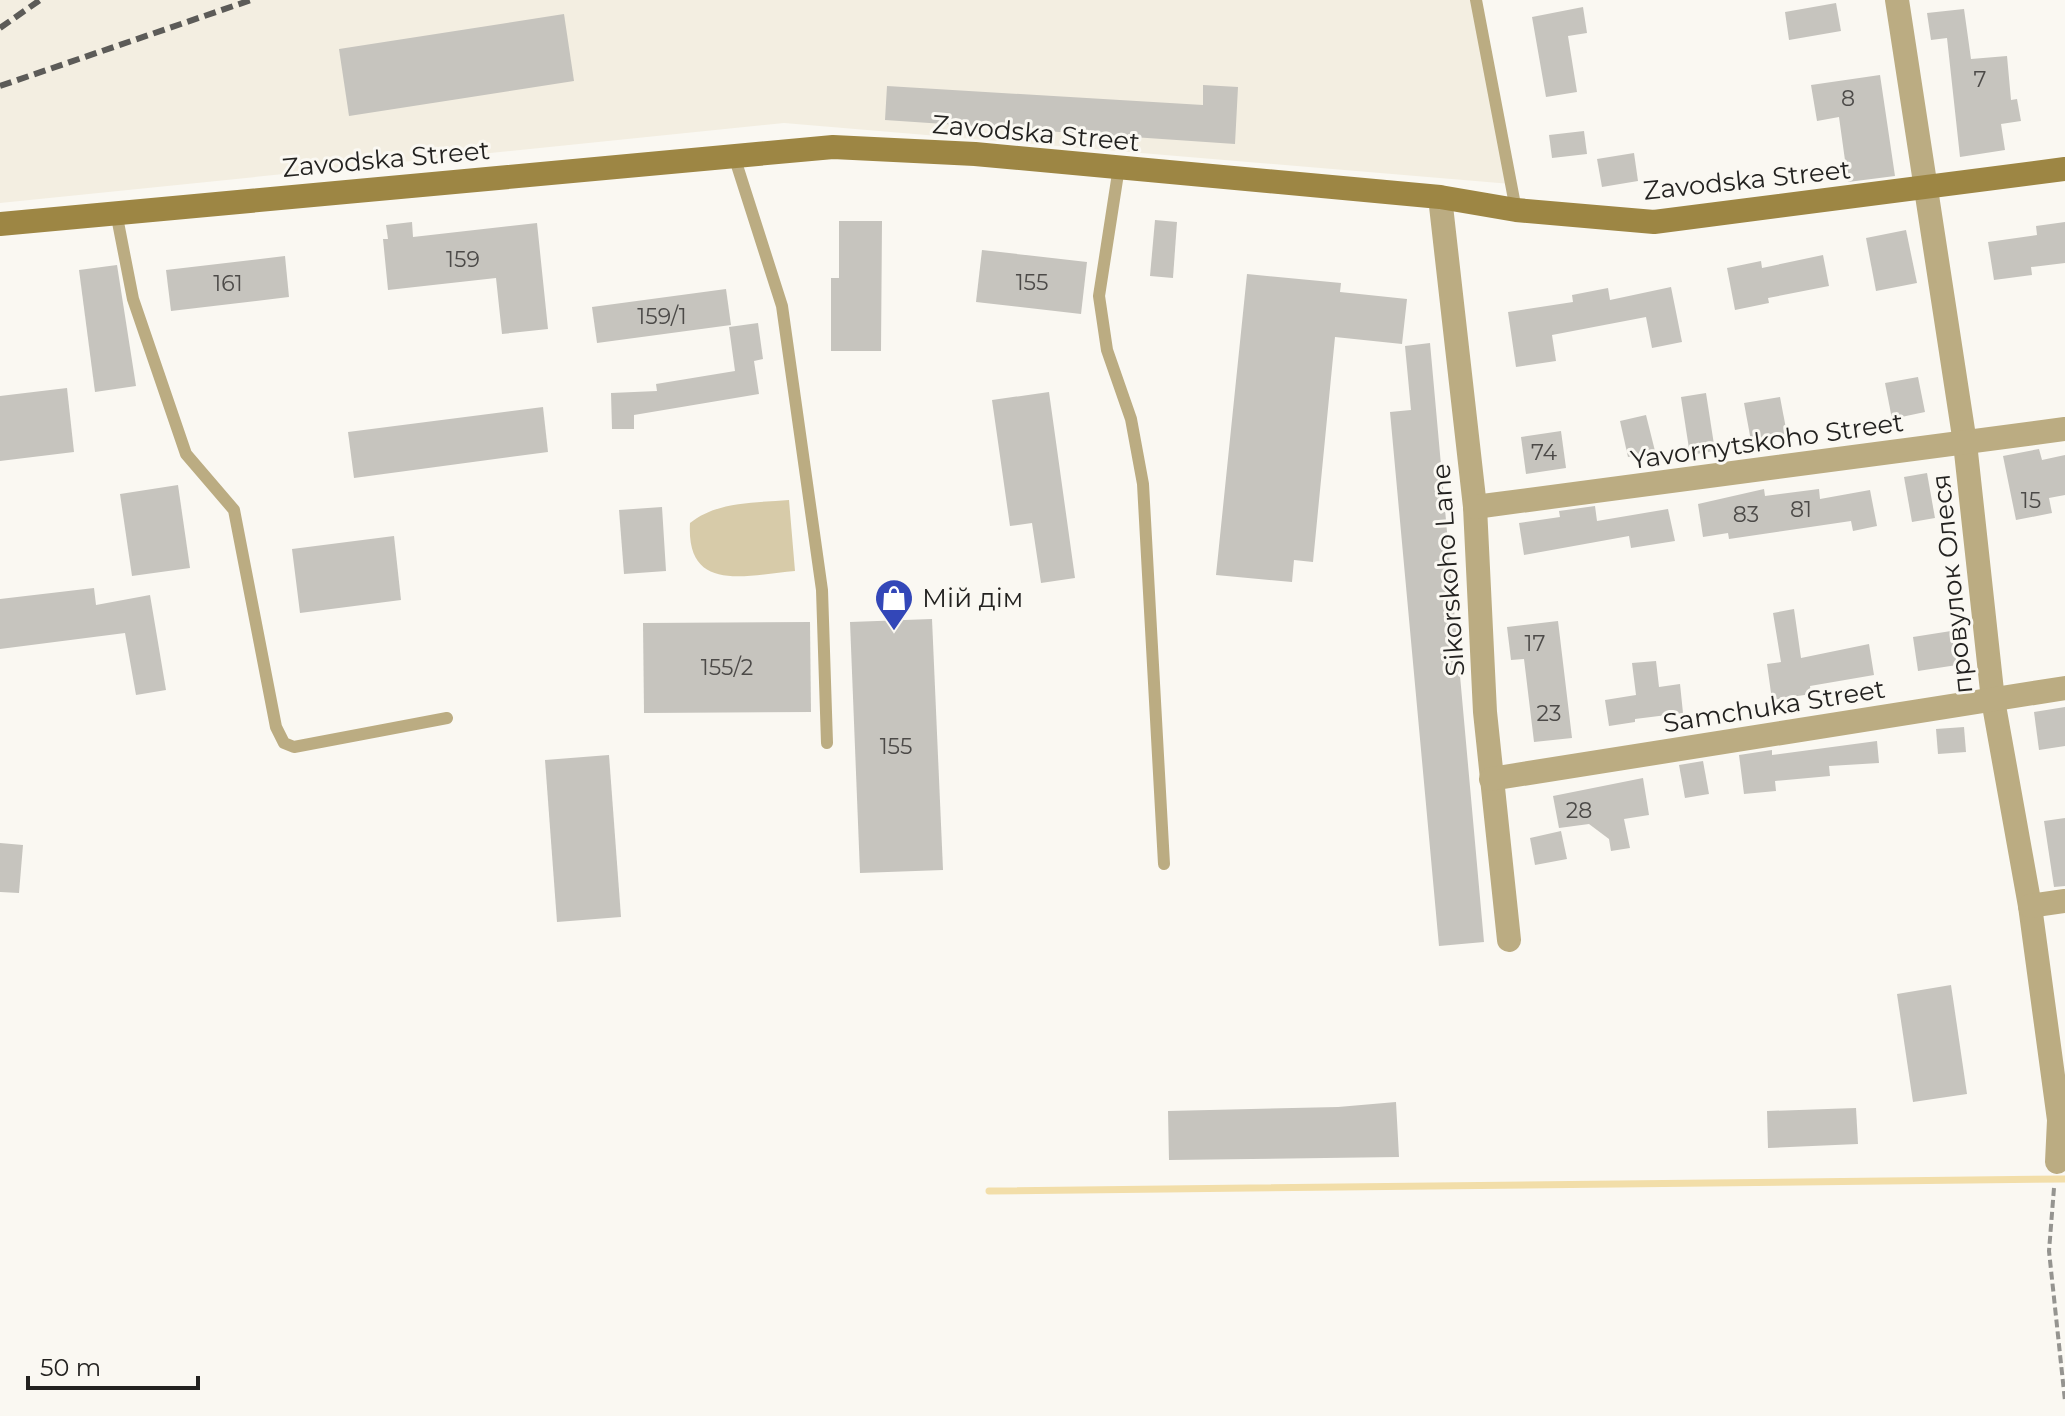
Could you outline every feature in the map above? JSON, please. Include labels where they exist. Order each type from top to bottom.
[{"type":"street","name":"провулок Олеся","points":[[1897,0],[1965,443],[1993,700],[2030,906],[2062,1120],[2057,1166]]},
{"type":"street","name":"Zavodska Street","points":[[0,224],[833,147],[975,154],[1119,167],[1440,197],[1516,210],[1654,222],[2065,169]]},
{"type":"street","name":"Sikorskoho Lane","points":[[1440,197],[1475,507],[1491,779],[1509,940]]},
{"type":"street","name":"Yavornytskoho Street","points":[[1475,507],[2065,429]]},
{"type":"street","name":"Samchuka Street","points":[[1491,779],[2065,688]]},
{"type":"street","points":[[2030,906],[2065,901]]},
{"type":"lane","points":[[1476,0],[1516,210]]},
{"type":"lane","points":[[734,156],[782,306],[822,590],[827,743]]},
{"type":"lane","points":[[1119,167],[1099,296],[1107,350],[1131,419],[1143,484],[1164,864]]},
{"type":"lane","points":[[116,212],[133,299],[186,454],[234,510],[276,727],[284,743],[294,747],[447,718]]},
{"type":"path","points":[[2054,1188],[2049,1251],[2065,1401]]},
{"type":"shaded area","points":[[0,0],[1476,0],[1511,184],[784,123],[0,203]]},
{"type":"shaded area","points":[[789,500],[795,571],[723,575],[709,570],[698,561],[691,546],[690,523],[724,507]]},
{"type":"building","points":[[1836,3],[1841,31],[1789,40],[1785,12]]},
{"type":"building","points":[[1583,7],[1587,33],[1568,36],[1577,92],[1546,97],[1532,17]]},
{"type":"building","points":[[1964,9],[1971,59],[2007,56],[2011,100],[2017,99],[2021,121],[2001,124],[2005,150],[1960,157],[1947,38],[1931,40],[1927,13]]},
{"type":"building","points":[[564,14],[574,81],[349,116],[339,49]]},
{"type":"building","points":[[1880,75],[1895,176],[1848,182],[1839,117],[1817,121],[1811,85]]},
{"type":"building","points":[[1203,85],[1238,87],[1235,144],[885,120],[887,86],[1203,105]]},
{"type":"building","points":[[1584,131],[1587,154],[1552,158],[1549,135]]},
{"type":"building","points":[[1634,153],[1638,181],[1602,187],[1597,159]]},
{"type":"building","points":[[1155,220],[1177,222],[1173,278],[1150,276]]},
{"type":"building","points":[[839,221],[882,221],[881,351],[831,351],[831,278],[839,278]]},
{"type":"building","points":[[412,222],[413,237],[537,223],[548,329],[502,334],[496,278],[388,290],[383,239],[388,239],[386,225]]},
{"type":"building","points":[[2065,222],[2065,263],[2031,267],[2032,275],[1994,280],[1988,242],[2037,235],[2036,226]]},
{"type":"building","points":[[1906,230],[1917,283],[1876,291],[1866,238]]},
{"type":"building","points":[[982,250],[1087,262],[1081,314],[976,302]]},
{"type":"building","points":[[1823,255],[1829,286],[1768,298],[1769,303],[1735,310],[1727,268],[1761,261],[1762,268]]},
{"type":"building","points":[[285,256],[289,297],[171,311],[166,270]]},
{"type":"building","points":[[117,265],[136,386],[95,392],[79,270]]},
{"type":"building","points":[[1247,274],[1341,283],[1340,292],[1407,299],[1402,344],[1335,337],[1313,562],[1294,560],[1292,582],[1216,575]]},
{"type":"building","points":[[1671,287],[1682,342],[1652,348],[1646,317],[1552,335],[1556,361],[1516,367],[1508,312],[1573,302],[1572,295],[1608,288],[1610,300]]},
{"type":"building","points":[[726,289],[731,325],[597,343],[592,307]]},
{"type":"building","points":[[758,323],[763,359],[754,361],[759,394],[634,415],[634,429],[612,429],[611,393],[657,391],[656,384],[735,371],[729,327]]},
{"type":"building","points":[[1430,343],[1484,942],[1439,946],[1390,412],[1411,410],[1405,346]]},
{"type":"building","points":[[1918,377],[1925,412],[1892,419],[1885,383]]},
{"type":"building","points":[[67,388],[74,452],[0,461],[0,396]]},
{"type":"building","points":[[1049,392],[1075,578],[1041,583],[1032,523],[1010,526],[992,400]]},
{"type":"building","points":[[1706,393],[1715,451],[1690,455],[1681,397]]},
{"type":"building","points":[[1780,397],[1787,434],[1751,441],[1744,403]]},
{"type":"building","points":[[543,407],[548,452],[354,478],[348,432]]},
{"type":"building","points":[[1646,415],[1655,451],[1628,457],[1620,421]]},
{"type":"building","points":[[1561,431],[1566,468],[1526,474],[1521,437]]},
{"type":"building","points":[[2039,449],[2042,460],[2065,455],[2065,495],[2049,498],[2052,513],[2016,520],[2003,456]]},
{"type":"building","points":[[1927,473],[1935,518],[1912,522],[1904,477]]},
{"type":"building","points":[[178,485],[190,568],[132,576],[120,494]]},
{"type":"building","points":[[1764,489],[1765,496],[1819,489],[1820,499],[1870,490],[1877,526],[1853,531],[1851,521],[1729,539],[1728,533],[1703,537],[1698,504]]},
{"type":"building","points":[[1595,506],[1597,521],[1668,509],[1675,541],[1631,548],[1629,536],[1524,555],[1519,523],[1560,517],[1559,511]]},
{"type":"building","points":[[662,507],[666,571],[624,574],[619,510]]},
{"type":"building","points":[[394,536],[401,600],[300,613],[292,549]]},
{"type":"building","points":[[94,588],[96,605],[150,595],[166,690],[136,695],[125,633],[0,649],[0,599]]},
{"type":"building","points":[[1794,609],[1801,658],[1869,644],[1874,675],[1810,686],[1811,694],[1772,700],[1767,664],[1781,662],[1773,613]]},
{"type":"building","points":[[932,619],[943,870],[860,873],[850,622]]},
{"type":"building","points":[[1558,621],[1572,738],[1534,742],[1524,659],[1511,660],[1507,627]]},
{"type":"building","points":[[810,622],[811,712],[644,713],[643,623]]},
{"type":"building","points":[[1951,631],[1957,665],[1918,671],[1913,637]]},
{"type":"building","points":[[1656,661],[1659,687],[1680,684],[1683,713],[1609,726],[1605,700],[1636,695],[1632,663]]},
{"type":"building","points":[[2065,707],[2065,746],[2039,750],[2034,712]]},
{"type":"building","points":[[1964,727],[1966,752],[1938,754],[1936,729]]},
{"type":"building","points":[[1877,741],[1879,763],[1829,766],[1830,776],[1775,781],[1776,791],[1744,794],[1739,755],[1772,750],[1772,755]]},
{"type":"building","points":[[609,755],[621,917],[557,922],[545,760]]},
{"type":"building","points":[[1703,761],[1709,794],[1685,798],[1679,765]]},
{"type":"building","points":[[1643,778],[1649,815],[1624,819],[1630,848],[1611,851],[1609,839],[1589,824],[1559,828],[1553,796]]},
{"type":"building","points":[[2065,818],[2065,886],[2054,887],[2044,821]]},
{"type":"building","points":[[1561,831],[1567,859],[1535,865],[1530,838]]},
{"type":"building","points":[[0,843],[23,845],[19,893],[0,892]]},
{"type":"building","points":[[1951,985],[1967,1094],[1913,1102],[1897,994]]},
{"type":"building","points":[[1396,1102],[1399,1157],[1169,1160],[1168,1111],[1338,1107]]},
{"type":"building","points":[[1856,1108],[1858,1144],[1768,1148],[1767,1111]]},
{"type":"waterway","points":[[989,1191],[2065,1179]]},
{"type":"railway","points":[[0,28],[40,0]]},
{"type":"railway","points":[[0,86],[251,0]]},
{"type":"place","name":"Мій дім","points":[[894,632]]}]
